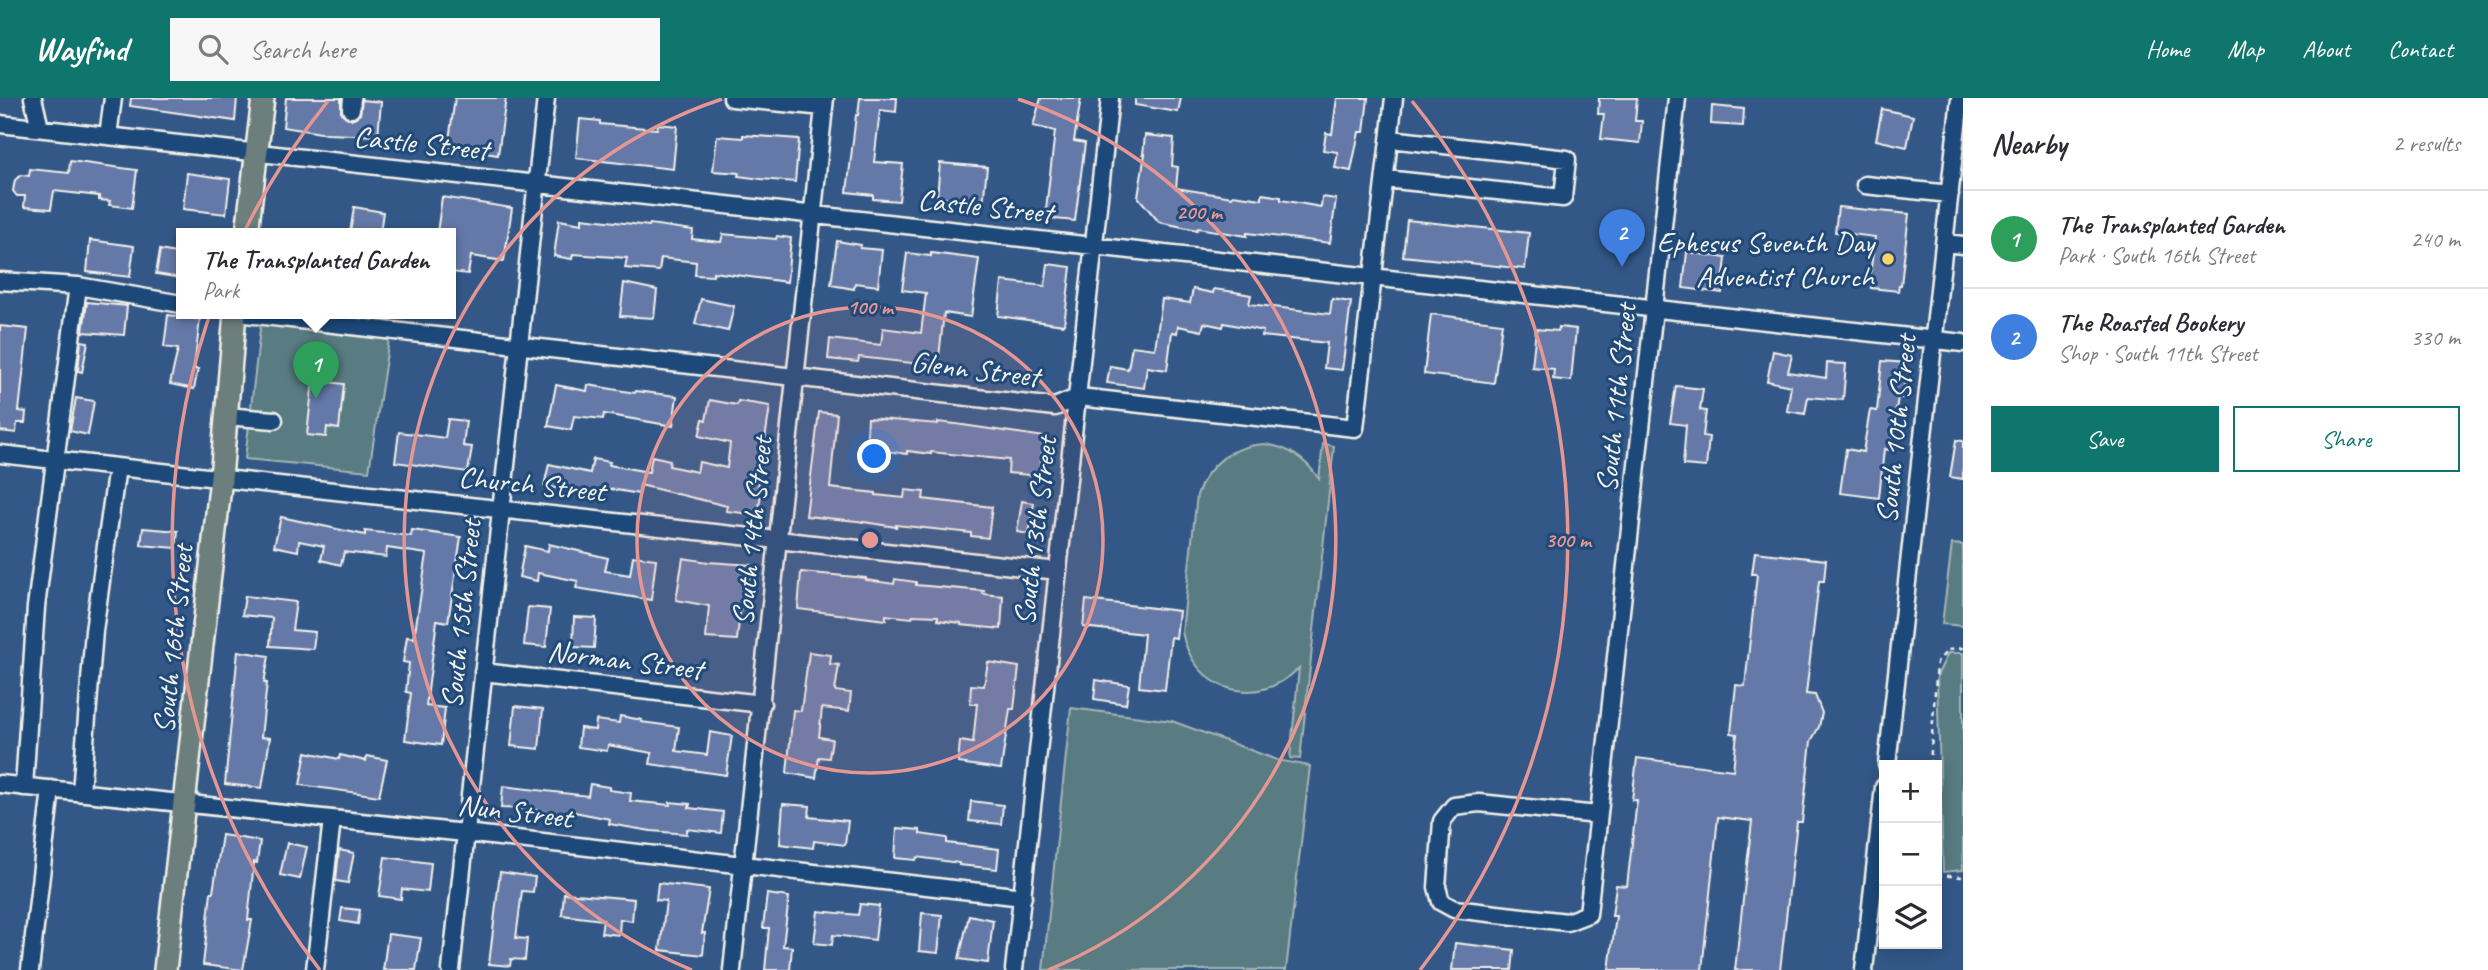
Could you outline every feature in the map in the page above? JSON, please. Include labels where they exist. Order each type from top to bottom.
[{"type":"main road","points":[[248,228],[263,98]]},
{"type":"main road","name":"South 16th Street","points":[[165,970],[221,478],[235,319]]},
{"type":"street","points":[[33,98],[40,128]]},
{"type":"street","points":[[108,136],[113,98]]},
{"type":"street","name":"South 15th Street","points":[[451,970],[546,98]]},
{"type":"street","points":[[732,98],[825,103]]},
{"type":"street","name":"South 13th Street","points":[[1014,970],[1096,246],[1110,98]]},
{"type":"street","name":"Glenn Street","points":[[286,319],[1055,407],[1079,397],[1355,428],[1394,98]]},
{"type":"street","name":"South 11th Street","points":[[1598,815],[1479,803],[1454,806],[1442,821],[1437,887],[1441,902],[1454,909],[1567,922],[1588,914],[1677,98]]},
{"type":"street","name":"South 10th Street","points":[[1888,760],[1960,98]]},
{"type":"street","name":"South 14th Street","points":[[732,970],[825,103]]},
{"type":"street","name":"Castle Street","points":[[0,124],[1963,343]]},
{"type":"street","points":[[1385,178],[1563,198],[1567,159],[1390,139]]},
{"type":"street","points":[[1865,185],[1950,194]]},
{"type":"street","points":[[1944,243],[1963,246]]},
{"type":"street","points":[[0,281],[78,286],[176,303]]},
{"type":"street","points":[[24,787],[36,607],[78,286]]},
{"type":"street","points":[[226,416],[274,421]]},
{"type":"street","name":"Church Street","points":[[0,454],[1058,571]]},
{"type":"street","points":[[81,792],[94,631],[117,467]]},
{"type":"street","name":"Norman Street","points":[[482,672],[762,704]]},
{"type":"street","name":"Nun Street","points":[[0,784],[465,833],[1023,897]]},
{"type":"street","points":[[30,970],[51,789]]},
{"type":"street","points":[[316,970],[332,819]]},
{"type":"street","points":[[1864,970],[1880,823]]},
{"type":"path","points":[[1930,760],[1937,662],[1948,650],[1963,648]]},
{"type":"path","points":[[1942,875],[1963,877]]},
{"type":"green space","points":[[261,321],[389,339],[369,471],[245,459]]},
{"type":"green space","points":[[1264,444],[1296,455],[1319,479],[1323,444],[1334,446],[1300,759],[1290,758],[1299,668],[1282,681],[1264,689],[1246,691],[1229,688],[1213,681],[1199,669],[1182,632],[1197,495],[1207,474],[1222,459],[1241,448]]},
{"type":"green space","points":[[1952,544],[1963,545],[1963,626],[1942,624]]},
{"type":"green space","points":[[1948,653],[1963,653],[1963,870],[1943,872],[1942,760],[1940,760],[1937,676]]},
{"type":"green space","points":[[1071,708],[1172,721],[1277,760],[1310,766],[1286,970],[1043,970]]},
{"type":"building","points":[[131,98],[237,98],[235,121],[130,106]]},
{"type":"building","points":[[286,98],[341,98],[341,113],[351,119],[360,114],[362,100],[381,102],[378,136],[327,134],[283,127]]},
{"type":"building","points":[[455,98],[506,98],[498,155],[448,147]]},
{"type":"building","points":[[860,98],[897,98],[896,112],[880,110],[874,162],[903,164],[899,201],[873,199],[873,195],[847,192]]},
{"type":"building","points":[[1041,98],[1081,98],[1074,141],[1085,143],[1075,221],[1045,218],[1055,131],[1033,126]]},
{"type":"building","points":[[1135,98],[1181,98],[1178,112],[1135,105]]},
{"type":"building","points":[[1337,98],[1368,98],[1364,132],[1359,132],[1351,171],[1335,168],[1338,152],[1323,150],[1326,133],[1332,134]]},
{"type":"building","points":[[1599,98],[1637,98],[1635,121],[1642,121],[1640,143],[1601,139],[1604,114],[1598,114]]},
{"type":"building","points":[[1712,106],[1744,109],[1743,126],[1711,124]]},
{"type":"building","points":[[1882,109],[1913,116],[1907,147],[1876,140]]},
{"type":"building","points":[[580,119],[600,121],[600,124],[657,129],[658,124],[677,126],[673,169],[576,158]]},
{"type":"building","points":[[743,135],[799,139],[795,182],[713,171],[717,136],[743,138]]},
{"type":"building","points":[[1145,135],[1174,138],[1172,166],[1178,167],[1176,188],[1232,197],[1262,199],[1262,194],[1321,207],[1322,197],[1336,199],[1330,243],[1197,230],[1159,222],[1138,197],[1145,154]]},
{"type":"building","points":[[70,161],[137,170],[132,208],[109,205],[110,201],[99,200],[99,196],[54,191],[51,209],[24,207],[25,196],[17,196],[13,191],[15,180],[21,175],[29,176],[30,169],[69,173]]},
{"type":"building","points":[[940,163],[987,167],[983,204],[937,197]]},
{"type":"building","points":[[187,173],[230,179],[226,214],[183,209]]},
{"type":"building","points":[[442,197],[512,208],[504,261],[471,256],[468,274],[456,273],[456,228],[438,228]]},
{"type":"building","points":[[354,207],[383,212],[381,228],[351,228]]},
{"type":"building","name":"Ephesus Seventh Day Adventist Church","points":[[1838,207],[1909,214],[1901,285],[1898,291],[1871,288],[1872,282],[1869,282],[1875,237],[1835,232]]},
{"type":"building","points":[[582,218],[693,230],[692,239],[721,242],[723,234],[791,238],[787,282],[713,272],[713,276],[695,275],[696,262],[661,258],[659,271],[625,268],[627,258],[573,254],[572,259],[554,256],[559,220],[582,224]]},
{"type":"building","points":[[1407,220],[1529,233],[1525,269],[1403,256]]},
{"type":"building","points":[[90,240],[134,246],[130,277],[87,272]]},
{"type":"building","points":[[837,241],[861,245],[860,248],[882,250],[878,286],[855,283],[854,289],[831,285]]},
{"type":"building","points":[[160,250],[176,253],[176,277],[156,274]]},
{"type":"building","points":[[1687,252],[1726,258],[1722,293],[1683,288]]},
{"type":"building","points":[[907,253],[979,259],[971,317],[944,313],[938,366],[859,357],[858,362],[828,359],[830,339],[881,345],[883,328],[921,333],[926,293],[902,290]]},
{"type":"building","points":[[1048,264],[1071,267],[1064,325],[998,316],[1002,281],[1045,286]]},
{"type":"building","points":[[624,283],[657,290],[654,318],[620,316]]},
{"type":"building","points":[[1193,289],[1213,293],[1214,289],[1251,295],[1249,304],[1330,314],[1332,299],[1351,302],[1342,370],[1324,368],[1327,343],[1262,336],[1263,331],[1224,323],[1223,327],[1204,323],[1202,331],[1178,326],[1177,333],[1172,332],[1167,370],[1147,367],[1144,388],[1107,383],[1110,366],[1128,369],[1132,346],[1155,349],[1162,299],[1190,303]]},
{"type":"building","points":[[701,299],[734,306],[728,331],[695,324]]},
{"type":"building","points":[[87,302],[127,306],[124,335],[83,332]]},
{"type":"building","points":[[1431,314],[1502,323],[1494,383],[1424,374]]},
{"type":"building","points":[[168,315],[176,316],[176,319],[200,319],[194,369],[198,369],[194,389],[170,384],[178,349],[164,347]]},
{"type":"building","points":[[0,326],[28,329],[19,411],[26,412],[25,423],[17,423],[16,433],[0,431]]},
{"type":"building","points":[[1559,327],[1576,329],[1571,381],[1553,379],[1554,369],[1532,367],[1536,329],[1558,331]]},
{"type":"building","points":[[81,341],[88,342],[82,372],[78,371]]},
{"type":"building","points":[[1773,351],[1792,355],[1788,372],[1826,378],[1827,363],[1846,364],[1843,400],[1808,397],[1805,414],[1787,411],[1791,386],[1767,381]]},
{"type":"building","points":[[1882,361],[1907,363],[1903,398],[1898,397],[1890,450],[1884,449],[1879,498],[1840,493],[1846,449],[1863,452],[1870,410],[1877,411]]},
{"type":"building","points":[[313,380],[344,384],[339,429],[327,427],[326,437],[307,435]]},
{"type":"building","points":[[556,385],[587,391],[588,385],[635,393],[677,396],[673,426],[604,414],[603,419],[574,416],[571,430],[548,426]]},
{"type":"building","points":[[1676,386],[1703,389],[1700,410],[1706,411],[1703,436],[1709,437],[1706,467],[1683,465],[1686,425],[1670,423]]},
{"type":"building","points":[[76,398],[94,401],[88,435],[70,431]]},
{"type":"building","points":[[710,400],[737,405],[738,401],[770,406],[757,494],[761,494],[758,515],[726,511],[727,506],[640,485],[639,494],[605,488],[604,494],[544,486],[549,464],[590,473],[593,459],[610,462],[609,465],[649,472],[652,456],[670,460],[669,466],[697,472],[699,462],[727,468],[730,443],[699,436]]},
{"type":"building","points":[[819,412],[837,414],[830,488],[904,498],[905,490],[924,492],[923,499],[992,507],[988,538],[971,536],[971,533],[806,516]]},
{"type":"building","points":[[868,418],[938,422],[1045,437],[1039,476],[1008,473],[1009,460],[931,452],[907,451],[907,454],[866,448]]},
{"type":"building","points":[[448,419],[466,421],[463,446],[472,447],[468,472],[395,462],[399,432],[445,438]]},
{"type":"building","points":[[1956,440],[1963,441],[1963,479],[1950,477]]},
{"type":"building","points":[[1022,501],[1034,503],[1029,534],[1017,532]]},
{"type":"building","points":[[281,517],[365,535],[365,531],[411,536],[412,530],[461,537],[448,622],[437,620],[426,706],[445,708],[441,745],[405,740],[411,693],[406,692],[409,663],[403,662],[407,637],[414,638],[427,554],[387,548],[386,557],[344,552],[341,565],[321,560],[324,546],[299,541],[298,551],[274,546]]},
{"type":"building","points":[[143,528],[178,531],[176,548],[141,545]]},
{"type":"building","points":[[549,544],[608,558],[605,571],[630,575],[633,556],[656,559],[651,600],[576,588],[578,581],[538,573],[537,581],[519,577],[525,546],[548,551]]},
{"type":"building","points":[[1755,552],[1826,560],[1824,581],[1819,581],[1806,694],[1815,695],[1822,713],[1819,727],[1811,741],[1802,822],[1797,822],[1780,970],[1735,970],[1752,821],[1718,817],[1702,970],[1609,970],[1616,916],[1612,916],[1616,885],[1627,886],[1637,800],[1632,800],[1637,758],[1733,770],[1737,734],[1731,733],[1736,685],[1745,686],[1757,574],[1752,574]]},
{"type":"building","points":[[683,558],[752,565],[747,605],[741,604],[737,640],[706,638],[709,606],[676,600]]},
{"type":"building","points":[[801,572],[866,578],[894,584],[895,579],[916,582],[916,585],[984,591],[983,594],[1003,596],[1001,629],[961,625],[938,620],[938,616],[913,615],[912,618],[886,615],[886,620],[798,609]]},
{"type":"building","points":[[245,596],[296,602],[292,630],[315,632],[313,649],[270,646],[272,618],[242,615]]},
{"type":"building","points":[[1086,600],[1179,611],[1176,638],[1171,637],[1165,690],[1139,687],[1144,634],[1083,627]]},
{"type":"building","points":[[528,607],[550,609],[546,647],[524,645]]},
{"type":"building","points":[[574,617],[596,618],[594,648],[573,647]]},
{"type":"building","points":[[238,651],[269,656],[264,683],[267,683],[261,737],[270,738],[262,788],[225,784]]},
{"type":"building","points":[[809,652],[831,655],[830,664],[839,665],[835,691],[851,693],[849,711],[822,708],[819,737],[832,739],[829,758],[819,757],[816,778],[787,773],[793,710],[801,711]]},
{"type":"building","points":[[988,662],[1019,667],[1014,709],[1010,709],[1001,769],[958,763],[960,741],[973,743],[977,704],[970,704],[971,685],[984,686]]},
{"type":"building","points":[[1096,680],[1129,685],[1126,704],[1094,699]]},
{"type":"building","points":[[515,706],[543,709],[539,749],[511,746]]},
{"type":"building","points":[[620,716],[679,727],[676,751],[707,755],[710,732],[732,736],[726,775],[650,764],[652,753],[608,745],[607,751],[578,747],[580,728],[595,730],[596,720],[619,723]]},
{"type":"building","points":[[306,752],[339,759],[340,755],[366,761],[367,756],[387,760],[379,796],[300,785]]},
{"type":"building","points":[[590,784],[631,793],[630,801],[690,804],[689,808],[723,812],[721,833],[687,829],[687,834],[651,831],[609,824],[610,819],[574,812],[573,816],[501,808],[503,786],[588,796]]},
{"type":"building","points":[[971,801],[1003,805],[1001,824],[969,821]]},
{"type":"building","points":[[783,804],[810,806],[809,817],[848,821],[845,845],[814,841],[813,848],[780,844]]},
{"type":"building","points":[[897,828],[920,830],[920,834],[947,838],[947,843],[999,849],[997,869],[917,857],[916,860],[895,858]]},
{"type":"building","points":[[222,835],[260,841],[257,863],[254,862],[248,920],[252,920],[243,970],[203,965],[211,892]]},
{"type":"building","points":[[287,843],[307,847],[300,879],[280,875]]},
{"type":"building","points":[[339,850],[354,853],[348,883],[336,881]]},
{"type":"building","points":[[385,857],[431,863],[428,892],[402,889],[401,899],[379,896]]},
{"type":"building","points":[[500,872],[535,877],[533,892],[522,891],[516,938],[527,939],[525,960],[511,959],[510,966],[489,964]]},
{"type":"building","points":[[658,883],[709,889],[702,933],[705,933],[703,955],[660,950],[666,901],[656,900]]},
{"type":"building","points":[[564,893],[634,899],[632,921],[620,919],[619,935],[601,933],[603,920],[562,915]]},
{"type":"building","points":[[767,894],[789,897],[783,946],[792,947],[790,970],[765,970],[769,928],[763,928]]},
{"type":"building","points":[[860,904],[879,906],[875,940],[833,935],[832,945],[814,943],[818,911],[858,915]]},
{"type":"building","points":[[342,908],[360,910],[358,924],[340,921]]},
{"type":"building","points":[[922,913],[942,915],[938,953],[919,951]]},
{"type":"building","points":[[969,915],[993,920],[988,963],[959,959]]},
{"type":"building","points":[[388,934],[421,938],[416,970],[383,970]]},
{"type":"building","points":[[1455,943],[1514,950],[1512,970],[1452,970]]},
{"type":"place","name":"Ephesus Seventh Day Adventist Church","points":[[1888,259]]},
{"type":"place","name":"The Roasted Bookery","points":[[1622,267]]},
{"type":"place","name":"The Transplanted Garden","points":[[316,399]]}]
